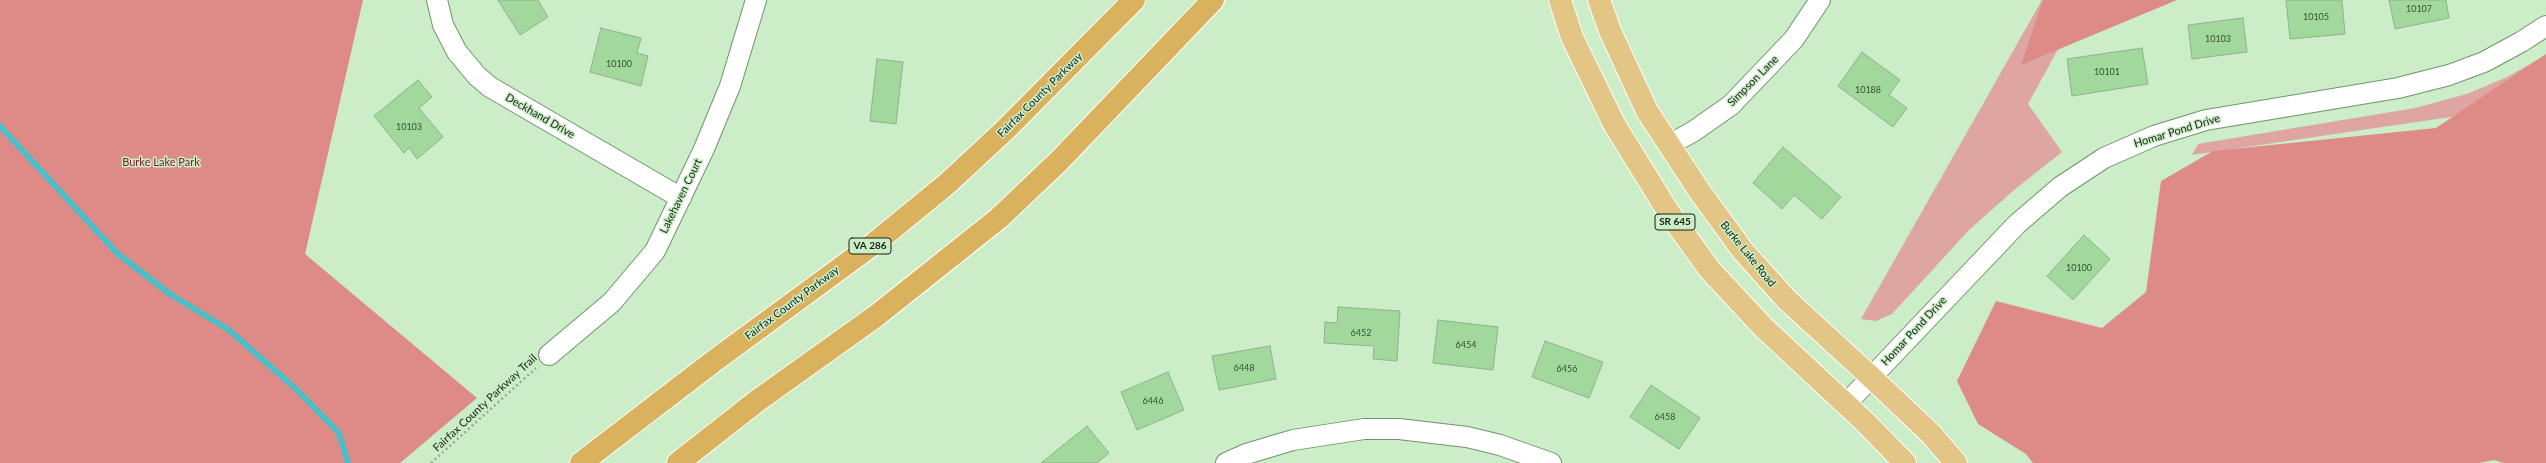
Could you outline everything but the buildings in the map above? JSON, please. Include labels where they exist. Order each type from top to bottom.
[{"type":"highway","name":"Fairfax County Parkway","points":[[581,463],[714,361],[876,242],[948,183],[1006,130],[1134,0]]},
{"type":"highway","points":[[678,463],[757,401],[876,316],[998,218],[1060,161],[1213,0]]},
{"type":"main road","name":"SR 645","points":[[1560,0],[1572,37],[1614,124],[1669,213],[1709,269],[1763,327],[1846,404],[1905,463]]},
{"type":"main road","name":"Burke Lake Road","points":[[1599,0],[1610,31],[1647,112],[1700,192],[1743,251],[1787,300],[1871,377],[1930,434],[1956,463]]},
{"type":"street","name":"Deckhand Drive","points":[[436,0],[442,25],[453,46],[477,76],[490,87],[681,198]]},
{"type":"street","name":"Lakehaven Court","points":[[549,355],[612,302],[644,266],[655,251],[681,198],[730,86],[756,0]]},
{"type":"street","name":"Simpson Lane","points":[[1669,145],[1694,131],[1731,105],[1794,39],[1820,0]]},
{"type":"street","name":"Homar Pond Drive","points":[[1846,404],[2017,224],[2060,187],[2104,158],[2154,136],[2206,120],[2398,88],[2448,75],[2490,58],[2521,42],[2546,26]]},
{"type":"street","points":[[1226,463],[1246,454],[1293,440],[1364,429],[1399,429],[1467,437],[1500,445],[1551,463]]},
{"type":"path","name":"Fairfax County Parkway Trail","points":[[431,463],[549,355]]},
{"type":"shaded area","points":[[2042,0],[2085,0],[2028,104],[2062,152],[2014,190],[1969,230],[1892,314],[1876,321],[1861,319]]},
{"type":"shaded area","points":[[2546,55],[2546,103],[2192,155],[2198,144],[2415,108],[2467,94],[2507,77]]},
{"type":"green space","name":"Burke Lake Park","points":[[0,0],[363,0],[305,254],[477,398],[400,463],[0,463]]},
{"type":"green space","points":[[2043,0],[2177,0],[2021,65]]},
{"type":"green space","points":[[2546,54],[2546,463],[2504,463],[2494,460],[2479,463],[2033,463],[2026,454],[1978,424],[1957,381],[1996,301],[2102,328],[2146,292],[2161,181],[2213,151],[2436,128]]},
{"type":"waterway","points":[[0,126],[118,254],[170,294],[229,330],[296,389],[339,433],[348,463]]}]
